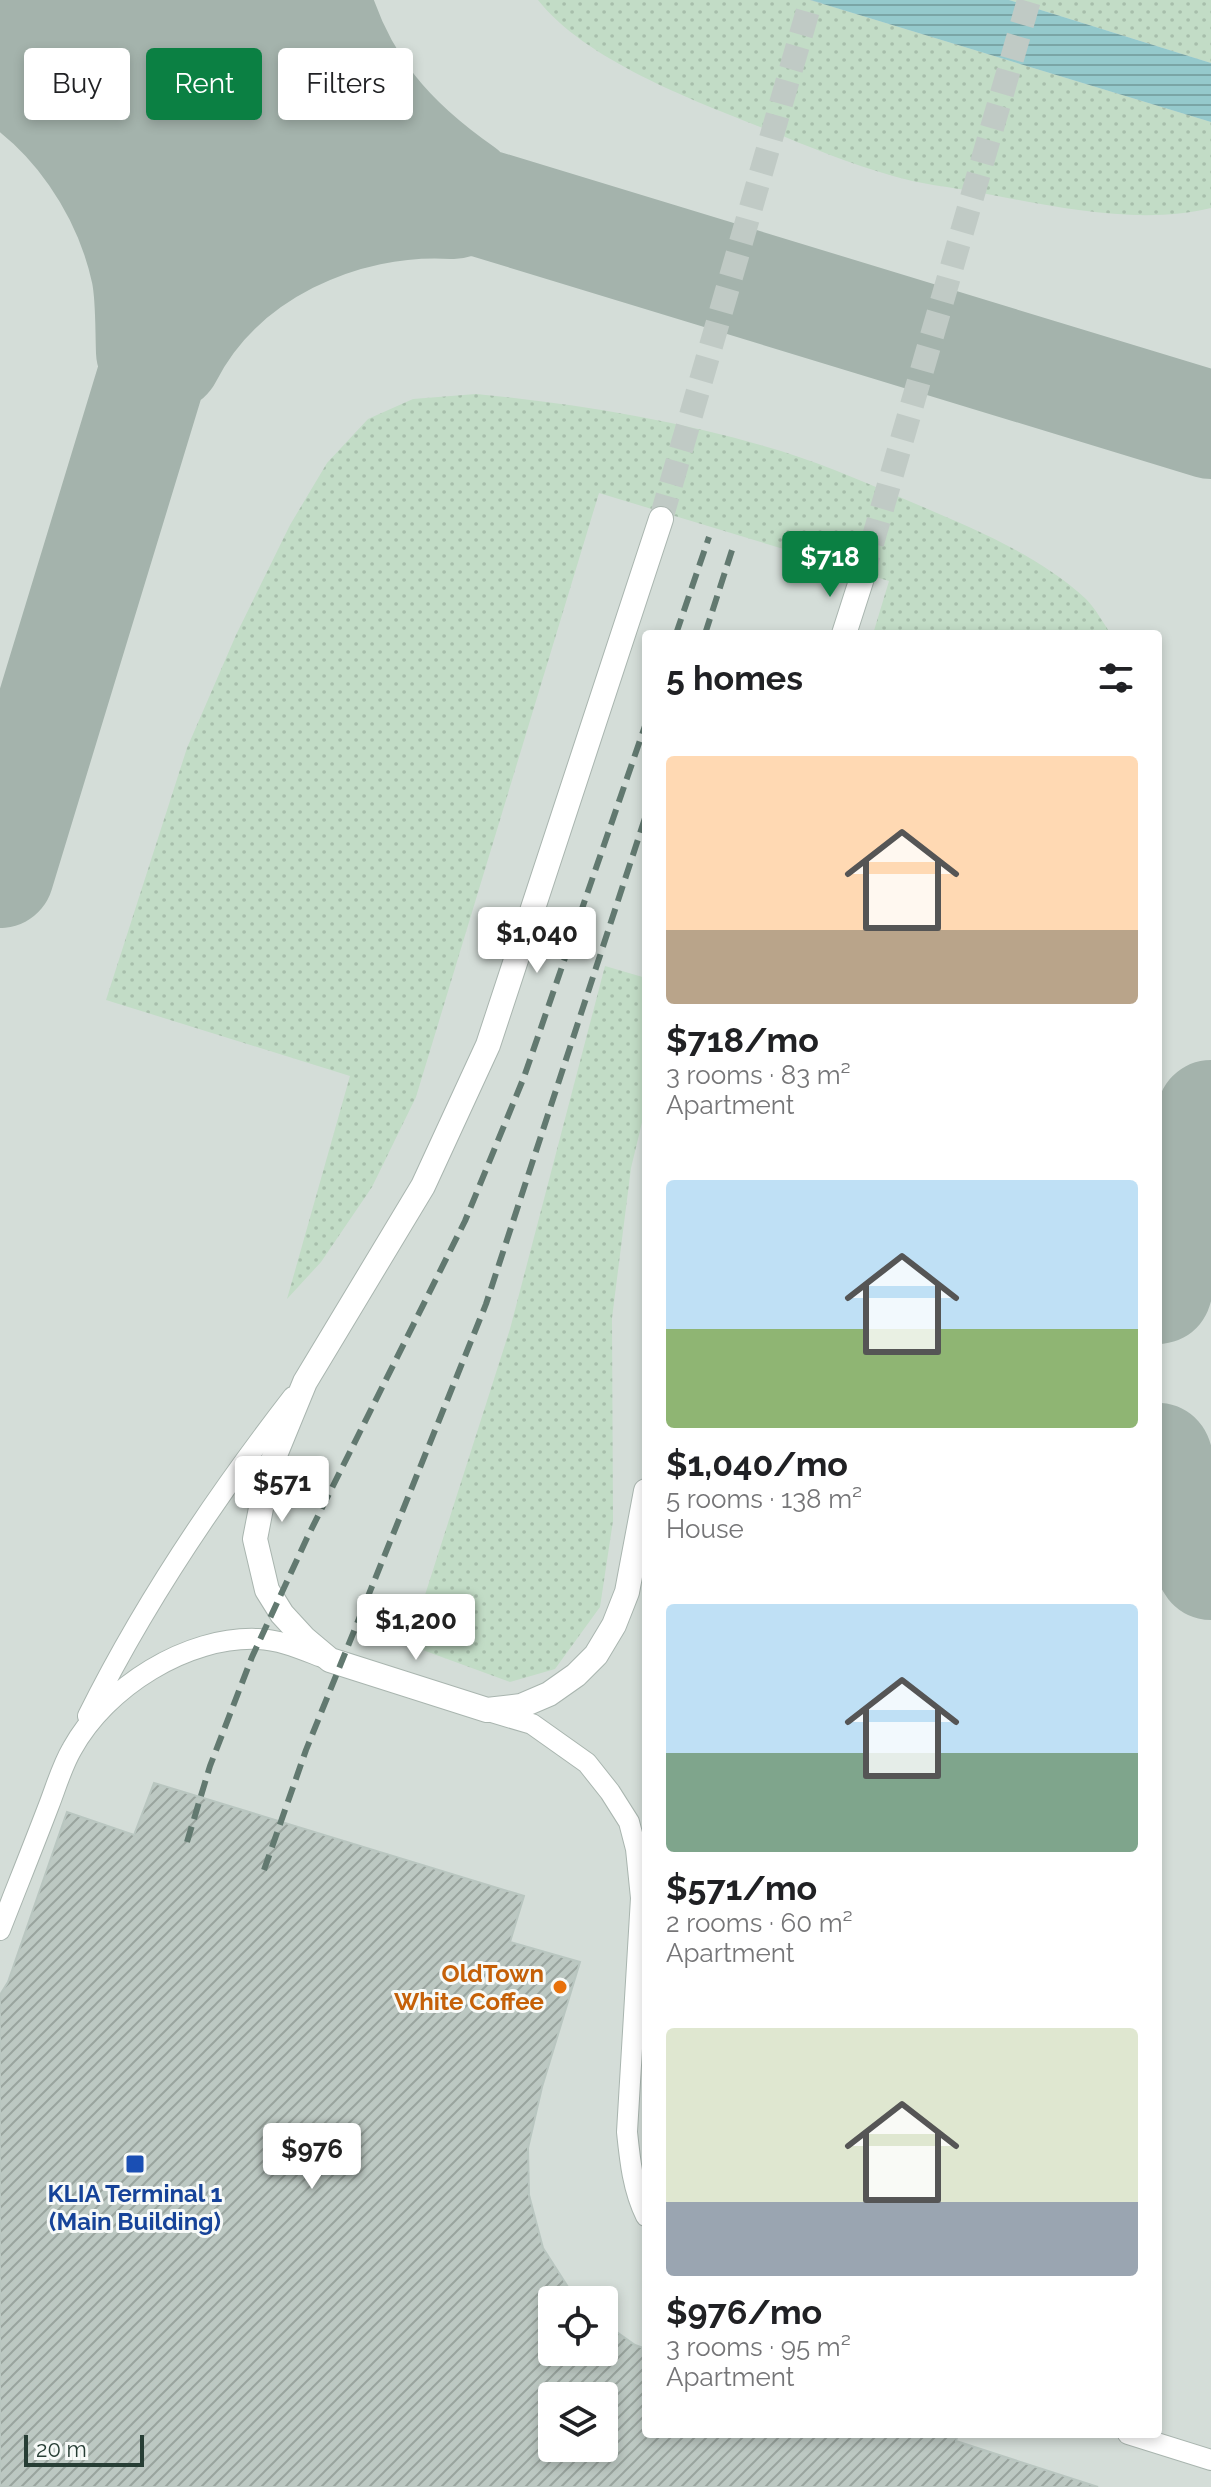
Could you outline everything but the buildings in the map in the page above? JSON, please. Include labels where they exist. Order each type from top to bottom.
[{"type":"street","points":[[642,1512],[627,1592],[614,1625],[596,1655],[576,1675],[549,1694],[521,1706],[487,1710],[330,1660],[305,1639],[267,1590],[255,1539],[268,1472],[305,1382],[423,1186],[488,1045],[661,519]]},
{"type":"street","points":[[845,630],[862,578]]},
{"type":"lane","points":[[0,1930],[72,1748],[115,1661],[240,1465],[305,1382]]},
{"type":"lane","points":[[72,1748],[93,1720],[138,1678],[187,1651],[223,1642],[256,1639],[281,1642],[330,1660]]},
{"type":"lane","points":[[487,1710],[532,1724],[587,1763],[629,1822],[636,1849],[641,1898]]},
{"type":"lane","points":[[642,1891],[627,2132],[630,2165],[642,2208]]},
{"type":"lane","points":[[1141,2438],[1211,2460]]},
{"type":"shaded area","points":[[0,0],[1211,0],[1211,2487],[0,2487]]},
{"type":"green space","points":[[538,0],[810,0],[1211,122],[1211,208],[1154,215],[1094,212],[924,183],[877,171],[814,149],[644,77],[584,42]]},
{"type":"green space","points":[[1009,0],[1211,0],[1211,63]]},
{"type":"green space","points":[[476,394],[553,403],[668,422],[781,451],[870,484],[1009,546],[1049,570],[1086,599],[1108,630],[874,630],[889,581],[599,493],[416,1097],[372,1187],[321,1262],[287,1299],[350,1076],[106,1000],[187,748],[236,635],[290,525],[327,463],[368,419],[413,399]]},
{"type":"green space","points":[[605,966],[642,977],[642,1123],[631,1168],[612,1318],[613,1521],[600,1607],[555,1669],[510,1682],[409,1645],[510,1329]]},
{"type":"water","points":[[810,0],[1009,0],[1211,63],[1211,122]]},
{"type":"taxiway","points":[[0,46],[73,42],[118,30],[185,0]]},
{"type":"taxiway","points":[[0,874],[266,0]]},
{"type":"taxiway","points":[[317,0],[341,59],[372,109],[413,152],[463,191]]},
{"type":"taxiway","points":[[0,56],[1211,425]]},
{"type":"taxiway","points":[[0,67],[27,85],[74,129],[111,182],[137,241],[145,272],[150,352]]},
{"type":"taxiway","points":[[168,357],[191,321],[219,289],[252,262],[288,240],[328,223],[369,211],[412,205],[454,205]]},
{"type":"taxiway","points":[[1162,1277],[1211,1114]]},
{"type":"taxiway","points":[[1162,1469],[1175,1507],[1211,1566]]},
{"type":"tunnel","points":[[661,519],[811,0]]},
{"type":"tunnel","points":[[862,578],[1029,0]]},
{"type":"railway","points":[[677,630],[709,537]]},
{"type":"railway","points":[[706,630],[734,544]]},
{"type":"railway","points":[[187,1842],[210,1766],[252,1657],[307,1538],[465,1221],[524,1077],[642,735]]},
{"type":"railway","points":[[264,1870],[306,1750],[486,1304],[642,827]]},
{"type":"place","name":"OldTown White Coffee","points":[[560,1987]]},
{"type":"place","name":"KLIA Terminal 1 (Main Building)","points":[[135,2164]]}]
